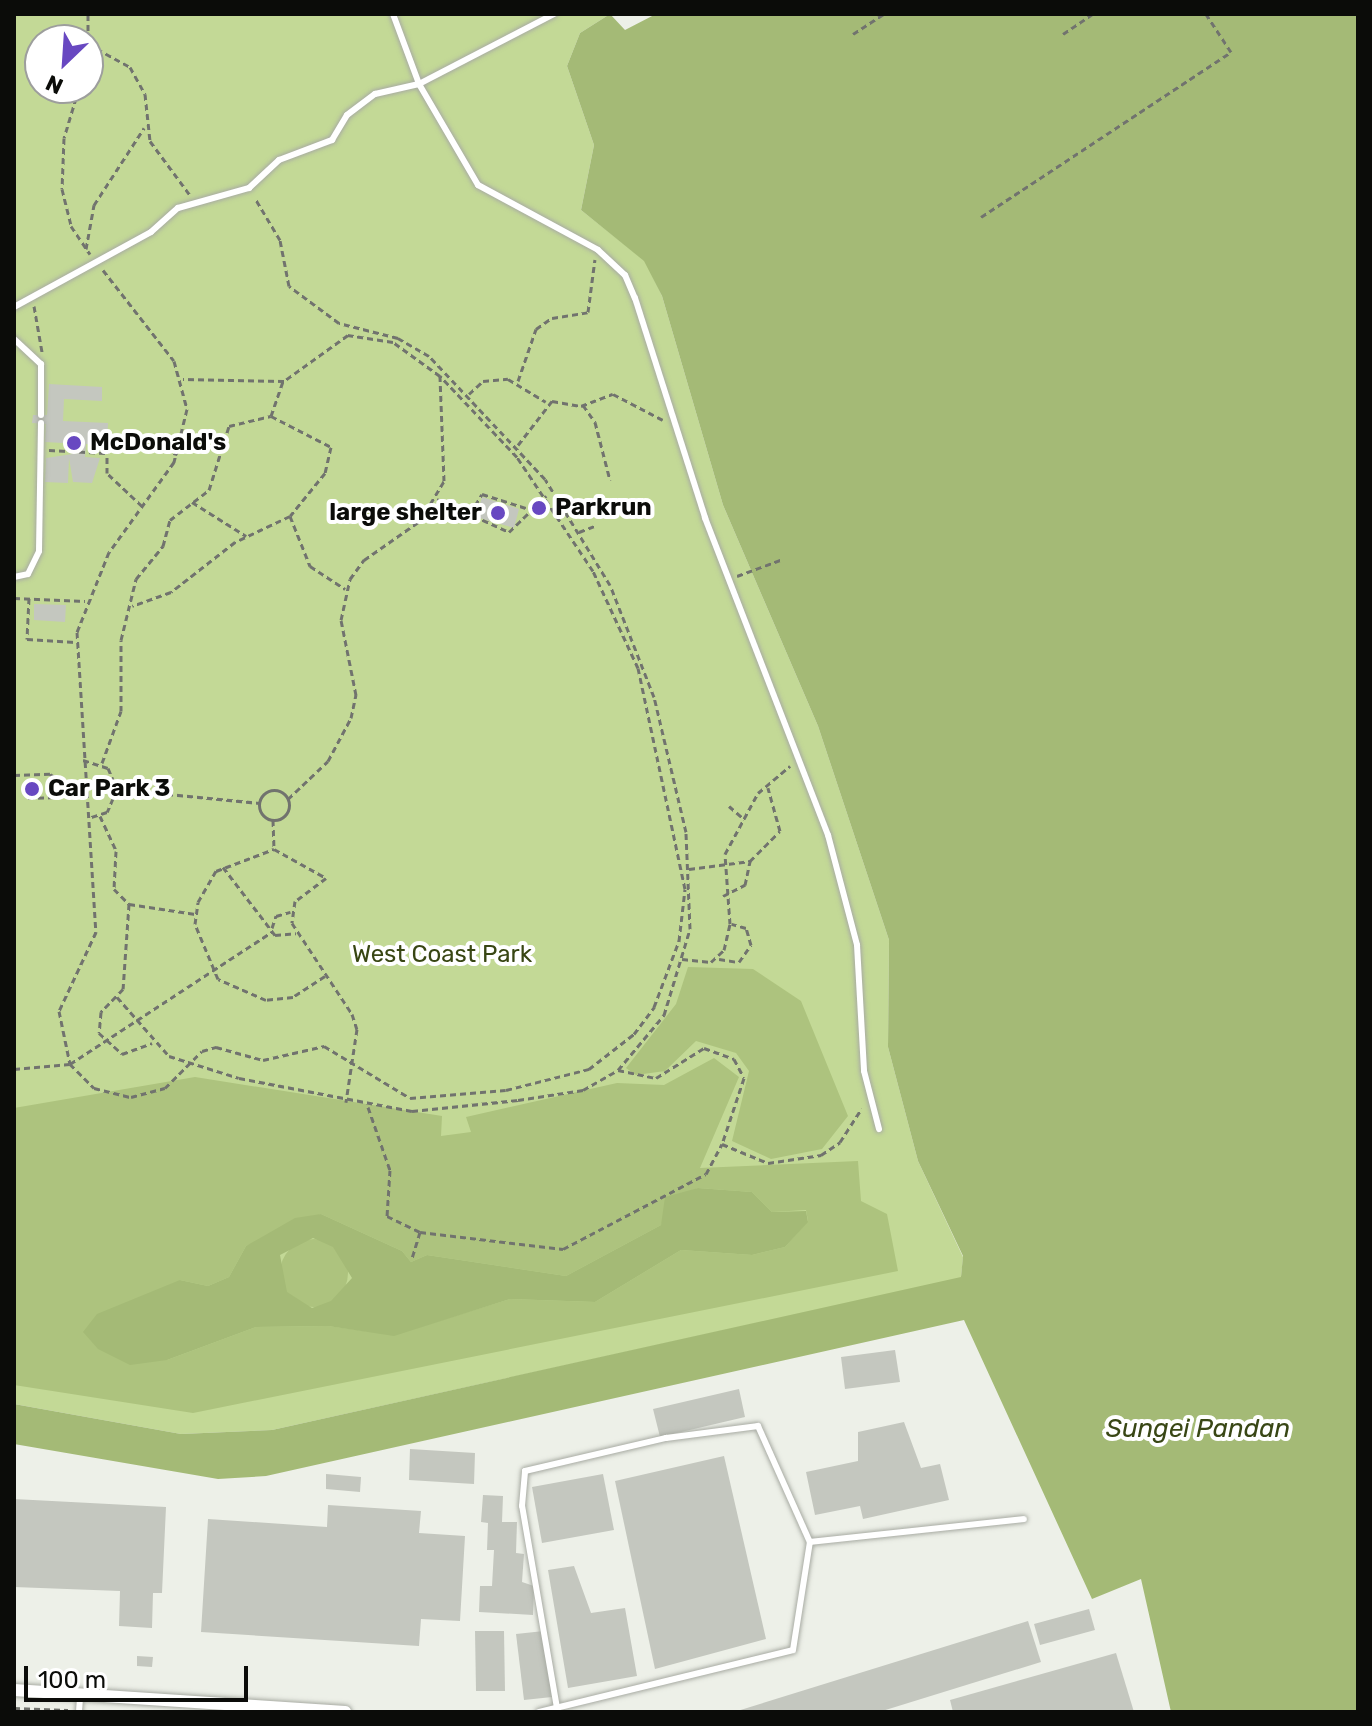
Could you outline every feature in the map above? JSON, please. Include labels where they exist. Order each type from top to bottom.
[{"type":"street","points":[[14,1690],[257,1709],[345,1712]]},
{"type":"lane","points":[[393,14],[419,84],[491,198],[533,210],[598,250],[625,275],[730,579],[797,750],[857,945],[868,1095],[879,1129]]},
{"type":"lane","points":[[14,304],[96,261],[194,201],[249,188],[279,160],[332,140],[347,115],[375,94],[419,84],[554,14]]},
{"type":"lane","points":[[14,339],[41,364],[39,551],[28,574],[14,577]]},
{"type":"lane","points":[[539,1712],[557,1708],[793,1650],[810,1542],[758,1426],[666,1438],[525,1471],[522,1506],[557,1708]]},
{"type":"lane","points":[[810,1542],[1024,1519]]},
{"type":"lane","points":[[79,1711],[80,1695]]},
{"type":"path","points":[[853,34],[884,14]]},
{"type":"path","points":[[1063,34],[1093,14]]},
{"type":"path","points":[[981,217],[1231,52],[1206,14]]},
{"type":"path","points":[[86,249],[94,205],[144,128],[145,94],[130,67],[104,52]]},
{"type":"path","points":[[76,104],[61,172],[67,217],[86,249],[183,379],[187,409],[177,454],[109,552],[85,601],[75,642],[96,932],[59,1011],[70,1064],[94,1088],[131,1097],[165,1088],[189,1064],[216,1047],[263,1060],[319,1045],[349,1058],[398,1094],[421,1097],[544,1083],[602,1061],[654,1007],[683,922],[684,877],[638,668],[621,624],[548,495],[440,376],[409,351],[323,315],[285,282],[280,240],[249,188]]},
{"type":"path","points":[[144,128],[194,201]]},
{"type":"path","points":[[518,381],[536,329],[552,318],[588,312],[598,250]]},
{"type":"path","points":[[29,296],[43,332],[41,364]]},
{"type":"path","points":[[117,997],[133,1022],[152,1043],[189,1064],[368,1107],[424,1110],[583,1090],[618,1070],[664,1015],[682,959],[689,869],[654,697],[628,621],[579,532],[518,446],[469,394],[414,345],[364,332],[334,341],[284,381],[271,416]]},
{"type":"path","points":[[273,820],[287,814],[288,799],[328,761],[351,718],[356,695],[341,620],[345,589],[364,560],[420,521],[437,499],[448,456],[437,401],[440,376]]},
{"type":"path","points":[[469,394],[491,378],[518,381],[546,402],[583,405],[613,394],[674,423]]},
{"type":"path","points":[[183,379],[284,381]]},
{"type":"path","points":[[518,446],[546,402]]},
{"type":"path","points":[[583,405],[595,422],[610,480]]},
{"type":"path","points":[[102,763],[121,711],[121,640],[141,567],[163,546],[170,520],[211,486],[231,424],[271,416],[324,441],[332,456],[290,516],[246,536],[171,592],[132,606]]},
{"type":"path","points":[[40,450],[105,453],[125,441],[177,454]]},
{"type":"path","points":[[105,453],[107,473],[143,507]]},
{"type":"path","points":[[469,516],[482,494],[526,508]]},
{"type":"path","points":[[437,499],[469,516],[513,531],[526,508],[548,495]]},
{"type":"path","points":[[192,502],[246,536]]},
{"type":"path","points":[[290,516],[310,566],[345,589]]},
{"type":"path","points":[[579,532],[595,526]]},
{"type":"path","points":[[730,579],[783,559]]},
{"type":"path","points":[[14,598],[85,601]]},
{"type":"path","points":[[29,598],[27,639],[75,642]]},
{"type":"path","points":[[719,959],[730,924],[723,896],[723,859],[744,819],[797,750]]},
{"type":"path","points":[[83,760],[102,763]]},
{"type":"path","points":[[102,763],[117,789]]},
{"type":"path","points":[[14,775],[58,776],[67,785],[85,784]]},
{"type":"path","points":[[28,798],[60,797],[67,785]]},
{"type":"path","points":[[723,896],[745,885],[750,861],[780,831],[768,788]]},
{"type":"path","points":[[117,789],[260,803],[273,820],[274,849]]},
{"type":"path","points":[[87,819],[100,816],[117,789]]},
{"type":"path","points":[[260,803],[270,791],[288,799]]},
{"type":"path","points":[[729,806],[744,819]]},
{"type":"path","points":[[100,816],[116,851],[114,889],[129,904],[195,914]]},
{"type":"path","points":[[14,1069],[70,1064],[133,1022],[211,972],[272,932],[276,916],[291,912],[326,878],[274,849],[223,867],[204,887],[195,914],[196,939],[211,972],[230,988],[266,1000],[293,997],[325,976]]},
{"type":"path","points":[[689,869],[723,859],[750,861]]},
{"type":"path","points":[[223,867],[272,932],[283,938],[296,933]]},
{"type":"path","points":[[129,904],[127,965],[117,997],[98,1022],[104,1042],[134,1055],[152,1043]]},
{"type":"path","points":[[291,912],[296,933],[357,1029],[349,1058],[346,1102]]},
{"type":"path","points":[[682,959],[739,962],[751,945],[746,928],[730,924]]},
{"type":"path","points":[[368,1107],[390,1170],[387,1216],[420,1232],[563,1249],[706,1174],[722,1144],[744,1078],[734,1059],[704,1048],[656,1078],[618,1070]]},
{"type":"path","points":[[722,1144],[756,1160],[799,1163],[821,1155],[854,1124],[868,1095]]},
{"type":"path","points":[[421,1097],[424,1110]]},
{"type":"path","points":[[412,1258],[420,1232]]},
{"type":"path","points":[[14,1708],[79,1711]]},
{"type":"green space","name":"West Coast Park","points":[[14,14],[610,14],[580,33],[567,66],[594,145],[581,210],[645,261],[662,296],[723,505],[818,726],[889,940],[888,1047],[918,1161],[963,1257],[961,1278],[272,1430],[181,1434],[14,1404]]},
{"type":"shaded area","points":[[688,967],[753,969],[801,1001],[848,1116],[822,1149],[771,1159],[732,1141],[749,1071],[736,1053],[696,1041],[665,1071],[636,1075],[626,1068],[676,1004]]},
{"type":"shaded area","points":[[714,1058],[739,1077],[700,1168],[858,1161],[861,1201],[887,1214],[898,1271],[193,1413],[14,1385],[14,1108],[195,1077],[442,1116],[441,1136],[471,1132],[466,1117],[617,1083],[664,1085]],"holes":[[[698,1188],[752,1192],[772,1212],[806,1210],[808,1221],[785,1247],[752,1255],[681,1250],[595,1302],[510,1299],[394,1335],[328,1326],[256,1327],[167,1360],[180,1280],[208,1286],[229,1277],[246,1246],[321,1214],[402,1251],[411,1262],[427,1255],[566,1276],[661,1225],[673,1199]]]},
{"type":"shaded area","points":[[314,1239],[338,1249],[348,1273],[338,1297],[314,1307],[290,1297],[280,1273],[290,1249]]},
{"type":"water","name":"Sungei Pandan","points":[[610,14],[625,30],[656,14],[1358,14],[1358,1712],[1171,1712],[1141,1579],[1092,1599],[964,1320],[266,1476],[218,1479],[14,1444],[14,1404],[181,1434],[272,1430],[961,1277],[963,1256],[918,1161],[888,1047],[889,940],[818,726],[723,505],[662,296],[644,261],[581,210],[594,145],[567,66],[580,33]]},
{"type":"water","points":[[698,1188],[752,1192],[772,1212],[806,1211],[808,1222],[785,1247],[752,1255],[681,1250],[595,1302],[510,1299],[394,1336],[328,1326],[256,1327],[167,1360],[130,1365],[98,1349],[83,1332],[97,1314],[180,1280],[208,1286],[229,1277],[246,1246],[295,1218],[321,1214],[402,1251],[411,1262],[427,1255],[566,1276],[661,1225],[665,1197]],"holes":[[[313,1238],[333,1247],[352,1278],[331,1301],[312,1308],[287,1292],[280,1255]]]},
{"type":"building","points":[[49,384],[102,387],[102,401],[64,399],[63,421],[108,423],[107,446],[86,444],[85,457],[100,458],[92,483],[73,482],[69,458],[68,483],[45,482],[46,458],[79,453],[80,444],[45,442],[46,424],[32,423],[33,415],[47,415]]},
{"type":"building","name":"large shelter","points":[[482,497],[519,509],[514,528],[476,517]]},
{"type":"building","points":[[34,604],[66,605],[65,622],[34,620]]},
{"type":"building","points":[[895,1350],[900,1382],[845,1389],[841,1357]]},
{"type":"building","points":[[739,1389],[745,1417],[660,1437],[653,1409]]},
{"type":"building","points":[[904,1422],[921,1468],[940,1464],[949,1500],[863,1519],[860,1506],[815,1515],[806,1472],[858,1461],[858,1432]]},
{"type":"building","points":[[410,1449],[475,1453],[474,1484],[409,1480]]},
{"type":"building","points":[[724,1456],[766,1639],[655,1669],[615,1481]]},
{"type":"building","points":[[326,1474],[361,1477],[360,1492],[326,1489]]},
{"type":"building","points":[[603,1474],[614,1530],[542,1543],[532,1487]]},
{"type":"building","points":[[483,1495],[503,1496],[502,1522],[517,1522],[516,1553],[524,1554],[522,1582],[534,1586],[533,1615],[479,1612],[480,1586],[492,1586],[494,1550],[487,1550],[488,1523],[481,1522]]},
{"type":"building","points":[[14,1499],[166,1507],[162,1593],[153,1593],[152,1628],[119,1626],[120,1591],[14,1587]]},
{"type":"building","points":[[328,1505],[421,1511],[419,1533],[465,1536],[460,1621],[421,1619],[419,1646],[201,1632],[208,1519],[327,1527]]},
{"type":"building","points":[[574,1566],[591,1613],[625,1608],[637,1676],[568,1688],[548,1570]]},
{"type":"building","points":[[1089,1609],[1095,1630],[1040,1645],[1034,1624]]},
{"type":"building","points":[[1028,1621],[1041,1662],[879,1712],[734,1712]]},
{"type":"building","points":[[475,1631],[504,1631],[505,1691],[476,1691]]},
{"type":"building","points":[[544,1631],[552,1697],[524,1700],[516,1634]]},
{"type":"building","points":[[1116,1653],[1134,1712],[953,1712],[950,1700]]},
{"type":"building","points":[[137,1656],[153,1657],[152,1667],[137,1666]]},
{"type":"place","name":"McDonald's","points":[[74,443]]},
{"type":"place","name":"Parkrun","points":[[539,508]]},
{"type":"place","name":"large shelter","points":[[498,513]]},
{"type":"place","name":"Car Park 3","points":[[32,789]]}]
